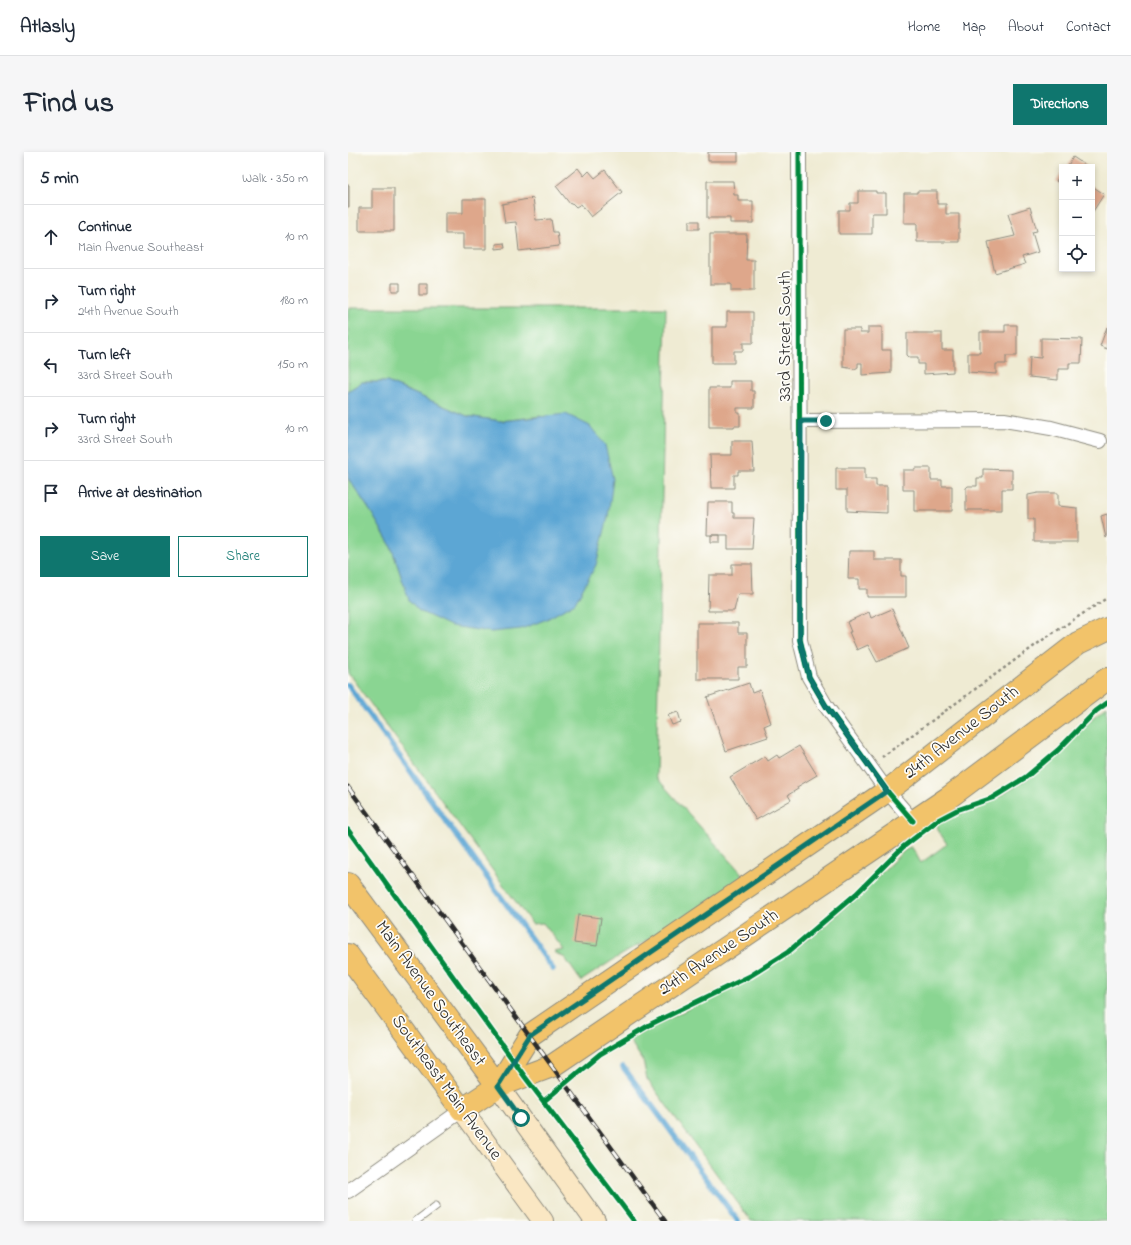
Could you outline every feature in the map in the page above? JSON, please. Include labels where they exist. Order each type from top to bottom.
[{"type":"main road","name":"24th Avenue South","points":[[498,1086],[530,1035],[887,791],[1078,643],[1107,629]]},
{"type":"main road","name":"24th Avenue South","points":[[462,1110],[498,1086],[552,1066],[948,798],[1107,679]]},
{"type":"main road","name":"Main Avenue Southeast","points":[[348,884],[498,1086],[595,1221]]},
{"type":"main road","name":"Southeast Main Avenue","points":[[348,955],[543,1221]]},
{"type":"street","name":"33rd Street South","points":[[799,152],[801,421],[800,640],[809,677],[826,706],[887,791],[913,821]]},
{"type":"street","name":"33rd Street South","points":[[801,421],[1004,420],[1051,428],[1100,441]]},
{"type":"street","name":"24th Avenue South","points":[[348,1191],[462,1110]]},
{"type":"lane","points":[[416,1221],[436,1206]]},
{"type":"path","points":[[870,766],[1044,639],[1107,598]]},
{"type":"green space","points":[[348,308],[666,308],[656,777],[745,877],[699,910],[613,960],[581,981],[565,958],[554,952],[564,950],[543,923],[532,924],[348,673],[348,478],[371,512],[391,546],[409,600],[541,416],[501,421],[467,416],[387,382],[362,382],[348,391]]},
{"type":"green space","points":[[1107,706],[1107,1221],[751,1221],[647,1079],[643,1061],[629,1039],[766,969],[825,926],[906,849],[910,847],[913,849],[921,863],[947,844],[938,830],[937,824],[1007,792],[1026,779],[1042,767],[1088,722]]},
{"type":"water","points":[[362,382],[387,382],[467,416],[501,421],[566,414],[590,426],[605,445],[613,479],[608,517],[596,565],[575,603],[547,619],[521,629],[491,632],[451,626],[419,611],[409,600],[391,546],[371,512],[348,478],[348,391]]},
{"type":"building","points":[[708,152],[738,152],[738,161],[708,161]]},
{"type":"building","points":[[1073,157],[1084,164],[1069,164]]},
{"type":"building","points":[[578,168],[584,176],[589,171],[595,178],[605,170],[622,192],[591,217],[581,204],[576,207],[572,203],[570,204],[556,186]]},
{"type":"building","points":[[707,181],[733,181],[734,195],[738,195],[738,201],[753,201],[753,223],[730,223],[730,218],[707,218]]},
{"type":"building","points":[[349,185],[349,207],[348,207]]},
{"type":"building","points":[[372,188],[394,188],[394,231],[359,231],[359,208],[372,208]]},
{"type":"building","points":[[1095,188],[1104,194],[1095,208]]},
{"type":"building","points":[[858,191],[876,191],[876,193],[886,193],[886,213],[872,213],[872,234],[839,234],[839,210],[850,210],[850,203],[858,203]]},
{"type":"building","points":[[917,191],[937,191],[937,204],[946,204],[946,214],[959,214],[959,242],[917,242],[917,223],[904,223],[904,193],[917,193]]},
{"type":"building","points":[[533,198],[536,220],[551,219],[553,232],[557,232],[559,246],[519,251],[516,222],[505,223],[502,204]]},
{"type":"building","points":[[463,199],[486,199],[486,249],[463,249],[463,234],[445,234],[445,213],[463,213]]},
{"type":"building","points":[[1030,207],[1037,231],[1032,232],[1038,252],[1022,257],[1025,264],[995,273],[988,242],[1015,236],[1008,214]]},
{"type":"building","points":[[689,221],[699,221],[699,229],[689,229]]},
{"type":"building","points":[[710,234],[747,234],[746,260],[754,260],[754,291],[731,291],[731,284],[710,284]]},
{"type":"building","points":[[504,243],[505,248],[496,249],[496,244]]},
{"type":"building","points":[[392,283],[400,283],[400,291],[392,291]]},
{"type":"building","points":[[419,284],[427,284],[427,295],[419,295]]},
{"type":"building","points":[[727,312],[753,312],[753,343],[743,343],[743,351],[734,351],[734,363],[712,363],[712,327],[727,327]]},
{"type":"building","points":[[1005,325],[1017,325],[1017,356],[1006,356],[1006,364],[996,364],[996,374],[968,372],[968,353],[980,353],[980,332],[1005,332]]},
{"type":"building","points":[[868,327],[882,327],[882,350],[891,350],[891,373],[862,375],[862,363],[858,363],[858,367],[855,369],[843,367],[843,329],[860,329],[860,333],[868,333]]},
{"type":"building","points":[[1107,327],[1107,349],[1100,346]]},
{"type":"building","points":[[907,333],[942,333],[942,350],[953,350],[953,372],[924,374],[924,364],[918,364],[918,357],[909,357],[907,355]]},
{"type":"building","points":[[1041,338],[1082,339],[1081,363],[1069,363],[1069,369],[1058,369],[1058,380],[1029,377],[1030,357],[1041,358]]},
{"type":"building","points":[[730,381],[751,381],[751,391],[754,391],[754,408],[737,408],[737,413],[740,413],[740,426],[709,427],[709,388],[730,388]]},
{"type":"building","points":[[732,441],[752,441],[754,471],[738,471],[738,475],[734,475],[734,488],[711,488],[710,455],[732,455]]},
{"type":"building","points":[[836,468],[865,468],[865,479],[876,479],[876,486],[887,486],[887,513],[847,511],[847,490],[836,490]]},
{"type":"building","points":[[915,468],[931,468],[931,480],[942,480],[942,486],[952,486],[952,511],[914,511],[914,490],[903,490],[903,470],[915,470]]},
{"type":"building","points":[[983,469],[1012,470],[1012,489],[1002,489],[1002,510],[966,510],[966,488],[968,486],[977,486],[977,478],[983,478]]},
{"type":"building","points":[[1038,493],[1058,493],[1058,506],[1077,508],[1077,542],[1034,542],[1034,519],[1028,519],[1028,495]]},
{"type":"building","points":[[708,502],[732,502],[732,513],[734,513],[734,518],[754,518],[752,549],[728,549],[728,535],[707,535]]},
{"type":"building","points":[[1107,514],[1107,537],[1106,538],[1101,516]]},
{"type":"building","points":[[711,535],[720,535],[720,542],[711,542]]},
{"type":"building","points":[[849,551],[874,551],[874,560],[901,560],[901,576],[906,576],[906,597],[867,597],[867,589],[859,589],[859,579],[848,579]]},
{"type":"building","points":[[732,564],[752,564],[753,594],[738,594],[734,611],[708,611],[709,575],[732,575]]},
{"type":"building","points":[[892,609],[909,648],[877,662],[868,645],[857,650],[849,632],[851,632],[847,622],[869,612],[871,618]]},
{"type":"building","points":[[697,623],[738,623],[738,633],[747,633],[747,667],[738,667],[738,679],[697,679]]},
{"type":"building","points":[[749,683],[752,693],[760,690],[771,723],[764,726],[768,737],[726,751],[707,697]]},
{"type":"building","points":[[678,712],[681,722],[672,725],[668,715]]},
{"type":"building","points":[[799,746],[817,775],[797,787],[798,789],[788,795],[791,800],[756,820],[730,777],[765,756],[768,761],[777,755],[779,758]]},
{"type":"building","points":[[578,915],[601,918],[597,946],[574,943]]},
{"type":"waterway","points":[[348,685],[553,969]]},
{"type":"waterway","points":[[623,1067],[738,1221]]},
{"type":"railway","points":[[348,787],[665,1221]]},
{"type":"cycle path","points":[[799,152],[800,640],[809,677],[826,706],[887,791],[913,821]]},
{"type":"cycle path","points":[[544,1101],[600,1054],[653,1023],[750,976],[788,952],[856,894],[903,847],[938,820],[957,810],[992,798],[1026,777],[1058,750],[1096,711],[1107,703]]},
{"type":"cycle path","points":[[348,830],[525,1077],[634,1221]]},
{"type":"route","points":[[521,1118],[498,1086],[530,1035],[887,791],[826,706],[809,677],[800,640],[801,421],[826,421]]}]
